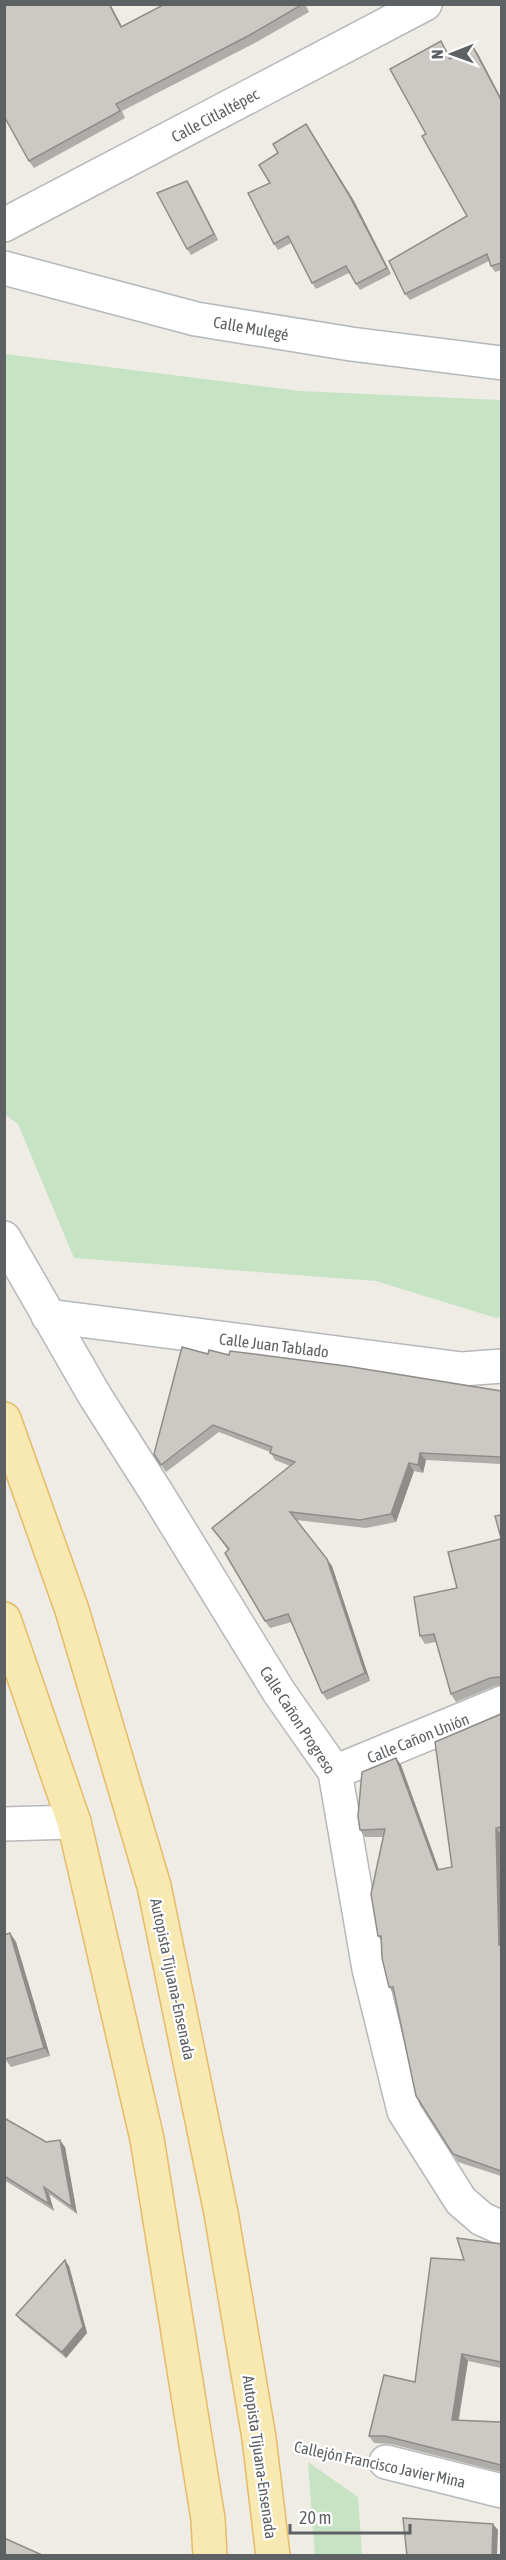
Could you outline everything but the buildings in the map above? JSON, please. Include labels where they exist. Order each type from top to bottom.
[{"type":"main road","name":"Autopista Tijuana-Ensenada","points":[[4,1419],[72,1610],[154,1886],[221,2212],[259,2438],[273,2556]]},
{"type":"main road","points":[[4,1619],[74,1822],[147,2139],[208,2519],[208,2556]]},
{"type":"street","name":"Calle Citlaltépec","points":[[4,225],[425,4]]},
{"type":"street","name":"Calle Mulegé","points":[[4,268],[196,319],[351,345],[501,363]]},
{"type":"street","name":"Calle Cañon Progreso","points":[[4,1238],[95,1396],[279,1692],[335,1772],[369,1969],[404,2111],[461,2200],[482,2219],[501,2228]]},
{"type":"street","name":"Calle Juan Tablado","points":[[48,1316],[462,1369],[501,1366]]},
{"type":"street","name":"Calle Cañon Unión","points":[[335,1772],[501,1703]]},
{"type":"street","points":[[4,1824],[74,1822]]},
{"type":"street","name":"Callejón Francisco Javier Mina","points":[[386,2462],[501,2491]]},
{"type":"path","name":"Callejón Francisco Javier Mina","points":[[259,2438],[386,2462]]},
{"type":"green space","points":[[5,354],[299,391],[501,400],[501,1317],[496,1318],[376,1281],[74,1258],[18,1124],[5,1114]]},
{"type":"green space","points":[[308,2462],[358,2497],[362,2555],[315,2555]]}]
